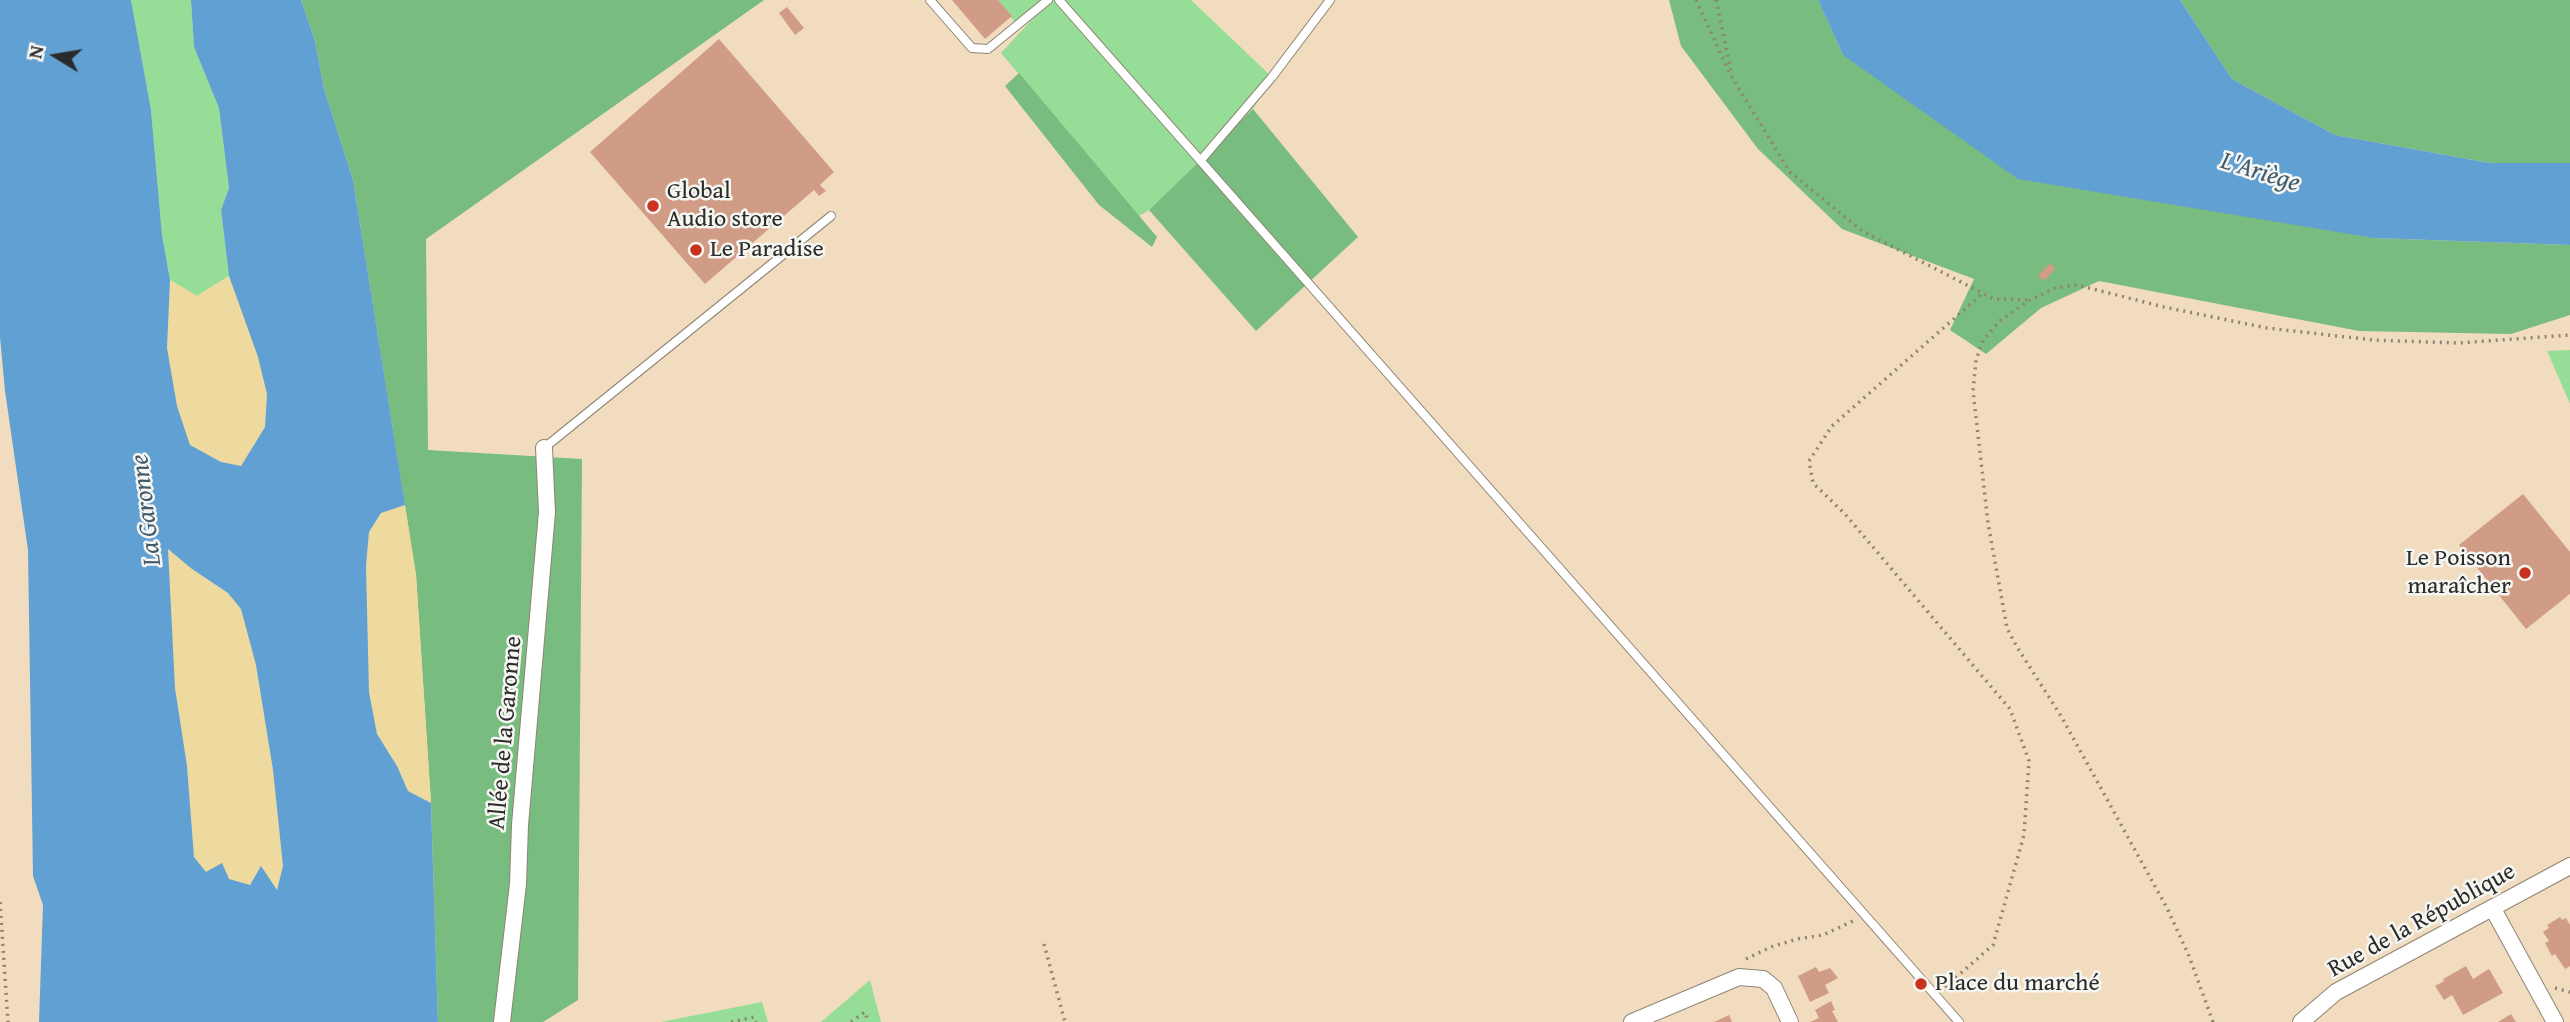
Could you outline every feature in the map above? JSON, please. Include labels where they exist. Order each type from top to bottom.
[{"type":"street","name":"Allée de la Garonne","points":[[502,1022],[518,884],[520,825],[547,512],[544,448]]},
{"type":"street","name":"Rue de la République","points":[[2301,1022],[2336,992],[2570,866]]},
{"type":"street","points":[[2493,909],[2555,1022]]},
{"type":"street","points":[[1632,1022],[1739,978],[1763,979],[1773,988],[1790,1022]]},
{"type":"lane","points":[[930,0],[972,48],[988,49],[1048,0]]},
{"type":"lane","points":[[1059,0],[1959,1022]]},
{"type":"lane","points":[[1201,160],[1272,77],[1329,0]]},
{"type":"lane","points":[[544,448],[831,216]]},
{"type":"path","points":[[1696,0],[1731,76],[1790,172],[1862,231],[1994,299],[2030,300]]},
{"type":"path","points":[[1716,0],[1731,76]]},
{"type":"path","points":[[2213,1022],[2189,956],[2154,884],[2061,716],[2007,628],[1988,523],[1973,391],[1976,360],[1983,340],[2001,320],[2030,300],[2055,288],[2077,285],[2164,307],[2267,328],[2373,340],[2458,343],[2570,335]]},
{"type":"path","points":[[1935,995],[1993,945],[2024,835],[2029,761],[2010,709],[1845,514],[1813,482],[1809,461],[1832,426],[1982,294]]},
{"type":"path","points":[[0,902],[8,1022]]},
{"type":"path","points":[[1739,978],[1746,959],[1797,939],[1823,935],[1864,915]]},
{"type":"path","points":[[1044,944],[1065,1022]]},
{"type":"path","points":[[851,1022],[865,1012],[868,1022]]},
{"type":"path","points":[[731,1022],[754,1017],[756,1022]]},
{"type":"green space","points":[[131,0],[191,0],[194,47],[219,108],[229,188],[221,210],[229,276],[197,296],[170,280],[162,235],[151,110]]},
{"type":"green space","points":[[301,0],[764,0],[426,239],[428,450],[582,459],[578,1000],[543,1022],[438,1022],[431,803],[416,575],[353,180],[324,89],[315,41]]},
{"type":"green space","points":[[998,0],[1048,0],[1017,25]]},
{"type":"green space","points":[[1050,0],[1191,0],[1272,77],[1253,109],[1149,210],[1139,216],[1001,53]]},
{"type":"green space","points":[[1669,0],[1818,0],[1843,55],[2374,238],[2570,245],[2570,315],[2511,334],[2359,331],[2099,281],[2041,308],[1986,354],[1950,330],[1974,279],[1842,229],[1758,149],[1681,46]]},
{"type":"green space","points":[[2180,0],[2570,0],[2570,163],[2490,163],[2335,135],[2232,79]]},
{"type":"green space","points":[[1019,73],[1157,237],[1152,247],[1099,205],[1005,86]]},
{"type":"green space","points":[[1253,109],[1358,237],[1256,331],[1149,210]]},
{"type":"green space","points":[[2570,350],[2570,404],[2547,351]]},
{"type":"green space","points":[[870,980],[881,1022],[821,1022]]},
{"type":"green space","points":[[762,1002],[768,1022],[661,1022]]},
{"type":"sand","points":[[229,276],[258,357],[267,394],[265,427],[241,466],[221,462],[189,445],[177,406],[167,348],[170,280],[197,296]]},
{"type":"sand","points":[[405,505],[416,575],[431,803],[408,791],[397,766],[377,734],[369,692],[366,566],[369,532],[381,513]]},
{"type":"sand","points":[[167,548],[228,593],[241,608],[256,665],[273,770],[283,866],[277,891],[261,867],[250,886],[206,872],[194,857],[187,766],[175,688]]},
{"type":"water","name":"La Garonne","points":[[0,0],[131,0],[151,110],[162,235],[170,280],[167,348],[177,406],[190,445],[221,462],[241,466],[265,427],[267,394],[258,357],[229,276],[221,210],[229,188],[219,108],[194,47],[191,0],[301,0],[315,41],[324,89],[353,180],[405,505],[381,513],[369,532],[366,566],[369,692],[377,734],[397,766],[408,791],[431,803],[438,1022],[39,1022],[43,905],[33,876],[28,550],[0,337]],"holes":[[[168,549],[228,593],[241,609],[256,665],[273,770],[283,866],[277,890],[261,866],[250,885],[229,879],[222,863],[206,872],[194,857],[187,766],[175,688]]]},
{"type":"water","name":"L'Ariège","points":[[1818,0],[2180,0],[2232,79],[2335,135],[2490,163],[2570,163],[2570,245],[2374,238],[2018,179],[1843,55]]},
{"type":"building","points":[[952,0],[998,0],[1012,16],[985,39]]},
{"type":"building","points":[[787,7],[804,28],[795,35],[779,13]]},
{"type":"building","points":[[719,39],[834,172],[820,185],[826,191],[819,196],[814,190],[705,284],[590,152]]},
{"type":"building","points":[[2050,263],[2056,269],[2043,281],[2038,275]]},
{"type":"building","name":"Le Poisson maraîcher","points":[[2523,494],[2570,552],[2570,594],[2526,629],[2459,545]]},
{"type":"building","points":[[2560,917],[2562,920],[2566,918],[2570,925],[2570,966],[2565,969],[2555,954],[2552,956],[2545,943],[2549,941],[2543,932],[2549,928],[2547,925]]},
{"type":"building","points":[[2466,966],[2473,979],[2489,969],[2503,993],[2463,1015],[2452,995],[2444,1000],[2435,986]]},
{"type":"building","points":[[1816,967],[1819,972],[1830,968],[1838,978],[1825,985],[1829,993],[1810,1002],[1798,976]]},
{"type":"building","points":[[1831,1001],[1835,1010],[1832,1011],[1838,1022],[1810,1022],[1819,1018],[1815,1010]]},
{"type":"building","points":[[2511,1014],[2516,1022],[2498,1022]]},
{"type":"building","points":[[1729,1015],[1732,1022],[1714,1022]]},
{"type":"place","name":"Global Audio store","points":[[653,206]]},
{"type":"place","name":"Le Paradise","points":[[696,250]]},
{"type":"place","name":"Le Poisson maraîcher","points":[[2525,573]]},
{"type":"place","name":"Place du marché","points":[[1921,984]]}]
